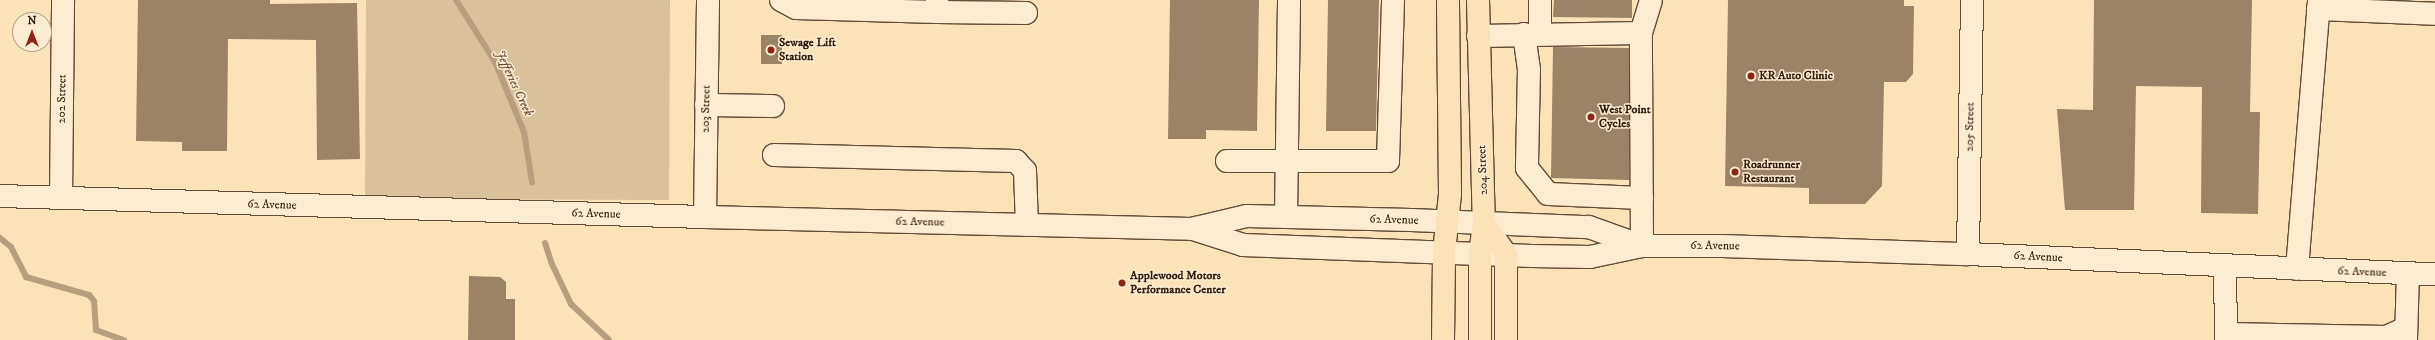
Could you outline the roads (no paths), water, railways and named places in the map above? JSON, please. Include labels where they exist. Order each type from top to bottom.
[{"type":"main road","points":[[1442,340],[1444,253],[1450,194],[1448,0]]},
{"type":"main road","name":"204 Street","points":[[1478,0],[1484,223],[1480,254],[1480,340]]},
{"type":"main road","points":[[1484,223],[1506,255],[1506,340]]},
{"type":"street","name":"202 Street","points":[[61,197],[63,0]]},
{"type":"street","name":"203 Street","points":[[705,218],[708,0]]},
{"type":"street","points":[[781,0],[796,8],[937,6],[1026,12]]},
{"type":"street","points":[[1286,217],[1289,0]]},
{"type":"street","points":[[1226,161],[1287,163],[1388,161],[1394,0]]},
{"type":"street","points":[[1540,0],[1532,34],[1529,69],[1528,168],[1548,194],[1642,198]]},
{"type":"street","points":[[1642,246],[1641,33],[1651,0]]},
{"type":"street","name":"205 Street","points":[[1968,254],[1972,0]]},
{"type":"street","points":[[2297,269],[2318,5],[2435,14]]},
{"type":"street","points":[[1478,36],[1641,33]]},
{"type":"street","points":[[706,105],[773,106]]},
{"type":"street","points":[[774,155],[1016,161],[1025,171],[1027,225]]},
{"type":"street","name":"62 Avenue","points":[[0,196],[705,218],[1192,229],[1247,216],[1484,223],[1589,227],[1642,246]]},
{"type":"street","name":"62 Avenue","points":[[1192,229],[1243,245],[1444,253],[1590,257],[1642,246],[1968,254],[2435,274]]},
{"type":"street","points":[[2226,266],[2226,337],[2386,336],[2406,334],[2408,274]]},
{"type":"waterway","name":"Jefferies Creek","points":[[456,0],[495,62],[524,132],[532,182]]},
{"type":"waterway","points":[[0,238],[11,247],[26,277],[89,295],[94,301],[96,330],[124,340]]},
{"type":"waterway","name":"Jefferies Creek","points":[[545,243],[551,262],[571,304],[609,340]]},
{"type":"place","name":"Sewage Lift Station","points":[[771,50]]},
{"type":"place","name":"KR Auto Clinic","points":[[1751,76]]},
{"type":"place","name":"West Point Cycles","points":[[1591,117]]},
{"type":"place","name":"Roadrunner Restaurant","points":[[1735,172]]},
{"type":"place","name":"Applewood Motors Performance Center","points":[[1122,283]]}]
